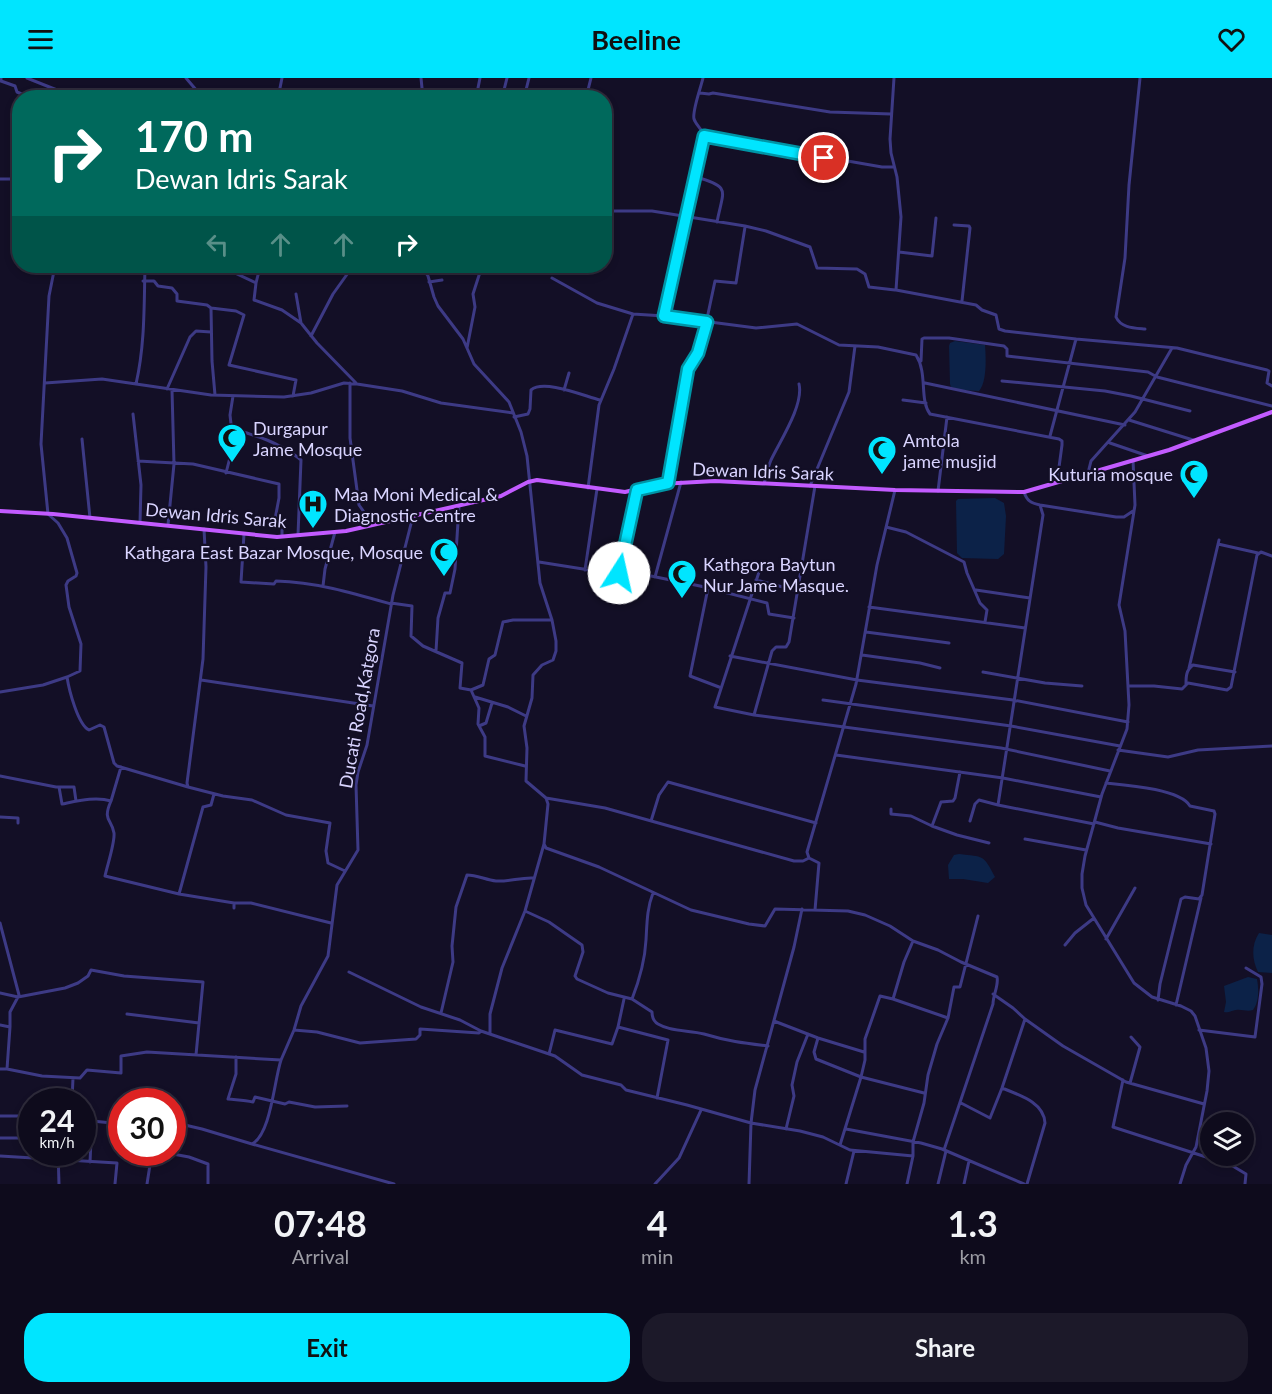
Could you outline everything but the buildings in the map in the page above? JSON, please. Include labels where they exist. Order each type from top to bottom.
[{"type":"main road","name":"Dewan Idris Sarak","points":[[0,511],[282,536],[335,532],[382,524],[501,496],[528,482],[537,480],[626,492],[668,483],[715,481],[895,490],[1024,492],[1195,441],[1272,412]]},
{"type":"street","points":[[1,78],[16,90]]},
{"type":"street","points":[[27,78],[57,90]]},
{"type":"street","points":[[186,78],[196,90]]},
{"type":"street","points":[[664,316],[704,136],[694,119],[703,78]]},
{"type":"street","points":[[894,78],[891,153],[901,217],[896,290]]},
{"type":"street","points":[[1140,78],[1129,185],[1125,258],[1116,317],[1123,325],[1145,330]]},
{"type":"street","points":[[699,93],[713,93],[830,112],[891,114]]},
{"type":"street","points":[[704,136],[788,152],[894,167]]},
{"type":"street","points":[[696,177],[712,180],[721,186],[723,192],[717,222]]},
{"type":"street","points":[[612,211],[652,211],[766,231],[810,247],[817,268],[857,268],[865,274],[869,287],[976,305],[996,315],[999,329],[1172,348],[1267,370],[1269,371],[1267,383],[1272,386]]},
{"type":"street","points":[[898,252],[932,256],[936,218]]},
{"type":"street","points":[[954,225],[965,225],[970,228],[962,301]]},
{"type":"street","points":[[668,483],[688,369],[698,353],[716,279],[736,283],[745,226]]},
{"type":"street","points":[[0,692],[43,685],[80,671],[81,644],[69,607],[66,585],[77,573],[67,538],[48,514],[41,444],[53,273]]},
{"type":"street","points":[[136,384],[144,327],[144,273]]},
{"type":"street","points":[[232,273],[256,283]]},
{"type":"street","points":[[259,273],[254,300],[282,310],[301,323],[357,384]]},
{"type":"street","points":[[311,336],[333,294],[348,273]]},
{"type":"street","points":[[424,273],[436,302],[458,331],[474,364],[509,402],[527,456],[540,583],[552,620],[556,651],[552,662],[542,665],[534,673],[532,698],[524,726],[527,748],[526,781],[546,798],[605,808],[794,861],[809,858]]},
{"type":"street","points":[[467,350],[475,307],[473,294],[480,273]]},
{"type":"street","points":[[552,278],[597,303],[633,314],[756,328],[797,324],[839,345],[878,347],[918,354]]},
{"type":"street","points":[[429,282],[442,280]]},
{"type":"street","points":[[143,281],[154,281],[158,285],[172,288],[177,294],[177,301],[236,311],[244,315],[229,365],[296,380],[293,396]]},
{"type":"street","points":[[296,294],[301,323]]},
{"type":"street","points":[[211,308],[215,395]]},
{"type":"street","points":[[588,488],[600,400],[614,369],[633,314]]},
{"type":"street","points":[[167,389],[190,337],[196,331],[211,332]]},
{"type":"street","points":[[1056,484],[1062,441],[1050,436],[930,414],[918,354],[921,339],[949,338],[1000,344],[1006,347],[1007,356],[1148,372],[1155,376],[1272,406]]},
{"type":"street","points":[[1050,436],[1076,339]]},
{"type":"street","points":[[754,715],[774,648],[784,648],[788,645],[813,486],[849,392],[855,346]]},
{"type":"street","points":[[1088,474],[1091,461],[1129,420],[1172,348]]},
{"type":"street","points":[[564,390],[569,373]]},
{"type":"street","points":[[45,382],[102,380],[233,396],[293,396],[344,383],[402,392],[441,403],[513,415],[528,414],[531,390],[540,385],[600,400]]},
{"type":"street","points":[[1002,381],[1105,392],[1190,411]]},
{"type":"street","points":[[925,383],[1125,425]]},
{"type":"street","points":[[350,384],[350,438],[359,505],[364,512],[382,524]]},
{"type":"street","points":[[764,484],[771,459],[797,405],[799,384]]},
{"type":"street","points":[[168,525],[174,464],[172,390]]},
{"type":"street","points":[[233,396],[231,424],[237,430],[268,440],[301,460],[298,535]]},
{"type":"street","points":[[903,400],[926,403]]},
{"type":"street","points":[[133,414],[141,485],[140,523]]},
{"type":"street","points":[[938,491],[947,417]]},
{"type":"street","points":[[1129,420],[1195,441]]},
{"type":"street","points":[[226,473],[237,430]]},
{"type":"street","points":[[82,439],[90,518]]},
{"type":"street","points":[[1110,443],[1148,456]]},
{"type":"street","points":[[1133,460],[1134,510],[1119,605],[1125,631],[1128,722],[1101,797],[1086,850],[1082,888],[1086,905],[1134,983],[1142,991],[1158,1000],[1191,1011],[1195,1016],[1208,1058],[1209,1071],[1194,1152],[1186,1165],[1180,1184]]},
{"type":"street","points":[[138,461],[193,464],[279,484],[275,519],[282,526],[282,536]]},
{"type":"street","points":[[655,577],[681,482]]},
{"type":"street","points":[[585,570],[597,489]]},
{"type":"street","points":[[619,573],[637,490]]},
{"type":"street","points":[[815,910],[819,863],[809,858],[807,852],[851,705],[877,565],[895,490]]},
{"type":"street","points":[[1024,492],[1026,498],[1032,503],[1041,506],[1116,517],[1124,517],[1134,510]]},
{"type":"street","points":[[436,651],[438,618],[444,594],[450,593],[455,569],[459,506]]},
{"type":"street","points":[[998,805],[1043,515],[1041,506]]},
{"type":"street","name":"Ducati Road,Katgora","points":[[252,1144],[261,1134],[272,1102],[281,1060],[301,1006],[328,956],[337,885],[358,850],[356,785],[358,772],[367,745],[391,604],[413,516]]},
{"type":"street","points":[[886,527],[906,532],[964,562],[980,603],[987,610],[985,622]]},
{"type":"street","points":[[188,787],[201,680],[206,601],[204,529]]},
{"type":"street","points":[[323,586],[335,532]]},
{"type":"street","points":[[244,533],[242,582],[274,584],[276,581],[300,582],[391,604],[412,606],[411,636],[423,646],[462,663],[460,688],[471,690],[481,686],[484,682],[489,659],[495,655],[503,622],[552,620]]},
{"type":"street","points":[[1127,686],[1182,689],[1186,684],[1218,542],[1272,556]]},
{"type":"street","points":[[1186,684],[1202,684],[1227,690],[1231,687],[1258,553]]},
{"type":"street","points":[[538,562],[585,570],[655,577],[708,588],[767,603],[768,614],[794,618]]},
{"type":"street","points":[[761,566],[715,707],[754,715],[1007,749],[1110,771]]},
{"type":"street","points":[[756,580],[798,591]]},
{"type":"street","points":[[708,588],[690,676],[720,687]]},
{"type":"street","points":[[975,590],[1030,598]]},
{"type":"street","points":[[870,607],[1025,628]]},
{"type":"street","points":[[866,632],[949,643]]},
{"type":"street","points":[[862,655],[940,668]]},
{"type":"street","points":[[730,656],[857,680],[1013,700],[1128,722]]},
{"type":"street","points":[[1189,668],[1193,665],[1235,672]]},
{"type":"street","points":[[983,672],[1017,679],[1083,686]]},
{"type":"street","points":[[67,677],[73,702],[84,726],[89,730],[100,725],[104,727],[114,763],[214,794],[252,800],[286,815],[330,823],[326,851],[328,863],[345,871]]},
{"type":"street","points":[[201,680],[373,706]]},
{"type":"street","points":[[471,690],[479,708],[479,726],[484,737],[485,756],[526,766]]},
{"type":"street","points":[[474,697],[508,706],[526,716]]},
{"type":"street","points":[[823,700],[1011,726],[1168,757],[1198,750],[1272,746]]},
{"type":"street","points":[[479,726],[486,723],[492,703]]},
{"type":"street","points":[[836,755],[1003,778],[1101,797]]},
{"type":"street","points":[[121,767],[107,810],[108,820],[114,834],[105,876],[234,906],[251,903],[331,923]]},
{"type":"street","points":[[932,826],[940,802],[953,801],[955,798],[960,772]]},
{"type":"street","points":[[0,776],[58,787],[74,787],[76,801]]},
{"type":"street","points":[[651,822],[659,795],[668,782],[816,823]]},
{"type":"street","points":[[1106,783],[1168,794],[1187,801],[1190,806],[1215,814],[1201,898],[1176,1005]]},
{"type":"street","points":[[58,787],[62,804],[103,799],[111,801]]},
{"type":"street","points":[[179,894],[203,807],[211,805],[214,794]]},
{"type":"street","points":[[490,1033],[490,1014],[502,968],[525,911],[544,844],[548,804],[546,798]]},
{"type":"street","points":[[970,820],[975,804],[979,800],[1159,836],[1211,844]]},
{"type":"street","points":[[891,809],[891,814],[911,816],[957,835],[989,843]]},
{"type":"street","points":[[0,817],[18,818],[18,823]]},
{"type":"street","points":[[1025,839],[1086,850]]},
{"type":"street","points":[[544,844],[546,848],[599,867],[691,910],[759,926],[765,926],[775,909],[848,910],[866,915],[891,926],[913,941],[997,977],[999,980],[993,994],[993,1004],[945,1150],[938,1184]]},
{"type":"street","points":[[441,1013],[453,962],[456,907],[467,874],[505,881],[522,877],[534,878]]},
{"type":"street","points":[[1106,939],[1135,888]]},
{"type":"street","points":[[632,999],[642,962],[647,915],[653,893]]},
{"type":"street","points":[[1158,1000],[1181,899],[1201,898]]},
{"type":"street","points":[[750,1184],[751,1123],[755,1090],[794,947],[802,909]]},
{"type":"street","points":[[525,911],[549,922],[582,945],[583,952],[575,976],[577,979],[624,999],[632,999],[652,1012],[652,1019],[659,1025],[730,1042],[768,1046]]},
{"type":"street","points":[[907,1184],[913,1156],[913,1142],[924,1093],[937,1044],[948,1018],[954,987],[960,987],[967,965],[978,916]]},
{"type":"street","points":[[1065,945],[1075,933],[1094,918]]},
{"type":"street","points":[[0,923],[18,998],[10,1012],[7,1069]]},
{"type":"street","points":[[893,999],[913,941]]},
{"type":"street","points":[[1199,1030],[1255,1036],[1261,976],[1246,968]]},
{"type":"street","points":[[0,993],[18,998],[72,986],[88,976],[91,970],[124,976],[203,982],[196,1055]]},
{"type":"street","points":[[350,972],[421,1007],[460,1020],[481,1031],[549,1054],[582,1075],[621,1085],[626,1090],[751,1123],[824,1137],[854,1151],[913,1156]]},
{"type":"street","points":[[993,994],[1063,1046],[1123,1080],[1204,1104]]},
{"type":"street","points":[[840,1145],[861,1077],[865,1060],[865,1039],[880,996],[948,1018]]},
{"type":"street","points":[[549,1054],[555,1030],[612,1044],[624,999]]},
{"type":"street","points":[[127,1014],[199,1023]]},
{"type":"street","points":[[774,1020],[818,1038],[864,1052]]},
{"type":"street","points":[[960,1102],[990,1118],[1025,1020]]},
{"type":"street","points":[[0,1025],[10,1026]]},
{"type":"street","points":[[618,1027],[668,1040],[657,1098]]},
{"type":"street","points":[[294,1030],[317,1032],[360,1043],[416,1039],[420,1035],[420,1029],[479,1033],[481,1031]]},
{"type":"street","points":[[786,1129],[794,1096],[792,1085],[797,1062],[808,1034]]},
{"type":"street","points":[[1130,1083],[1140,1047],[1131,1037]]},
{"type":"street","points":[[818,1038],[813,1052],[816,1059],[861,1077],[924,1093]]},
{"type":"street","points":[[0,1069],[42,1076],[80,1078],[87,1070],[121,1073],[121,1056],[124,1054],[161,1053],[281,1060]]},
{"type":"street","points":[[236,1057],[236,1074],[228,1099],[237,1098],[244,1102],[253,1102],[255,1098],[315,1107],[347,1106]]},
{"type":"street","points":[[73,1078],[73,1088]]},
{"type":"street","points":[[1123,1080],[1113,1127],[1194,1152],[1241,1170],[1246,1174],[1245,1184]]},
{"type":"street","points":[[846,1129],[921,1143],[945,1150],[1026,1184],[1045,1123],[1044,1114],[1029,1101],[1002,1088]]},
{"type":"street","points":[[655,1184],[679,1158],[701,1109]]},
{"type":"street","points":[[0,1116],[18,1116]]},
{"type":"street","points":[[186,1125],[394,1184]]},
{"type":"street","points":[[0,1138],[18,1138]]},
{"type":"street","points":[[846,1184],[854,1151]]},
{"type":"street","points":[[0,1156],[18,1157]]},
{"type":"street","points":[[186,1156],[208,1164],[208,1184]]},
{"type":"street","points":[[964,1184],[969,1161]]},
{"type":"street","points":[[96,1162],[117,1163],[115,1184]]},
{"type":"street","points":[[58,1166],[59,1184]]},
{"type":"street","points":[[147,1184],[150,1166]]},
{"type":"water","points":[[955,341],[985,345],[985,376],[979,391],[951,387],[949,346]]},
{"type":"water","points":[[995,498],[1004,503],[1006,516],[1004,554],[998,559],[962,558],[957,553],[956,501],[958,499]]},
{"type":"water","points":[[954,855],[982,858],[995,877],[988,883],[949,879],[948,865]]},
{"type":"water","points":[[1259,933],[1272,935],[1272,973],[1258,972],[1256,967],[1254,947]]},
{"type":"water","points":[[1248,977],[1257,979],[1258,983],[1257,1000],[1253,1010],[1224,1012],[1226,1002],[1224,986]]},
{"type":"place","name":"Durgapur Jame Mosque","points":[[232,464]]},
{"type":"place","name":"Amtola jame musjid","points":[[882,476]]},
{"type":"place","name":"Kuturia mosque","points":[[1194,500]]},
{"type":"place","name":"Maa Moni Medical & Diagnostic Centre","points":[[313,530]]},
{"type":"place","name":"Kathgara East Bazar Mosque, Mosque","points":[[444,578]]},
{"type":"place","name":"Kathgora Baytun Nur Jame Masque.","points":[[682,600]]},
{"type":"route","points":[[619,573],[637,490],[668,483],[688,369],[701,346],[707,322],[664,316],[704,136],[824,158]]}]
